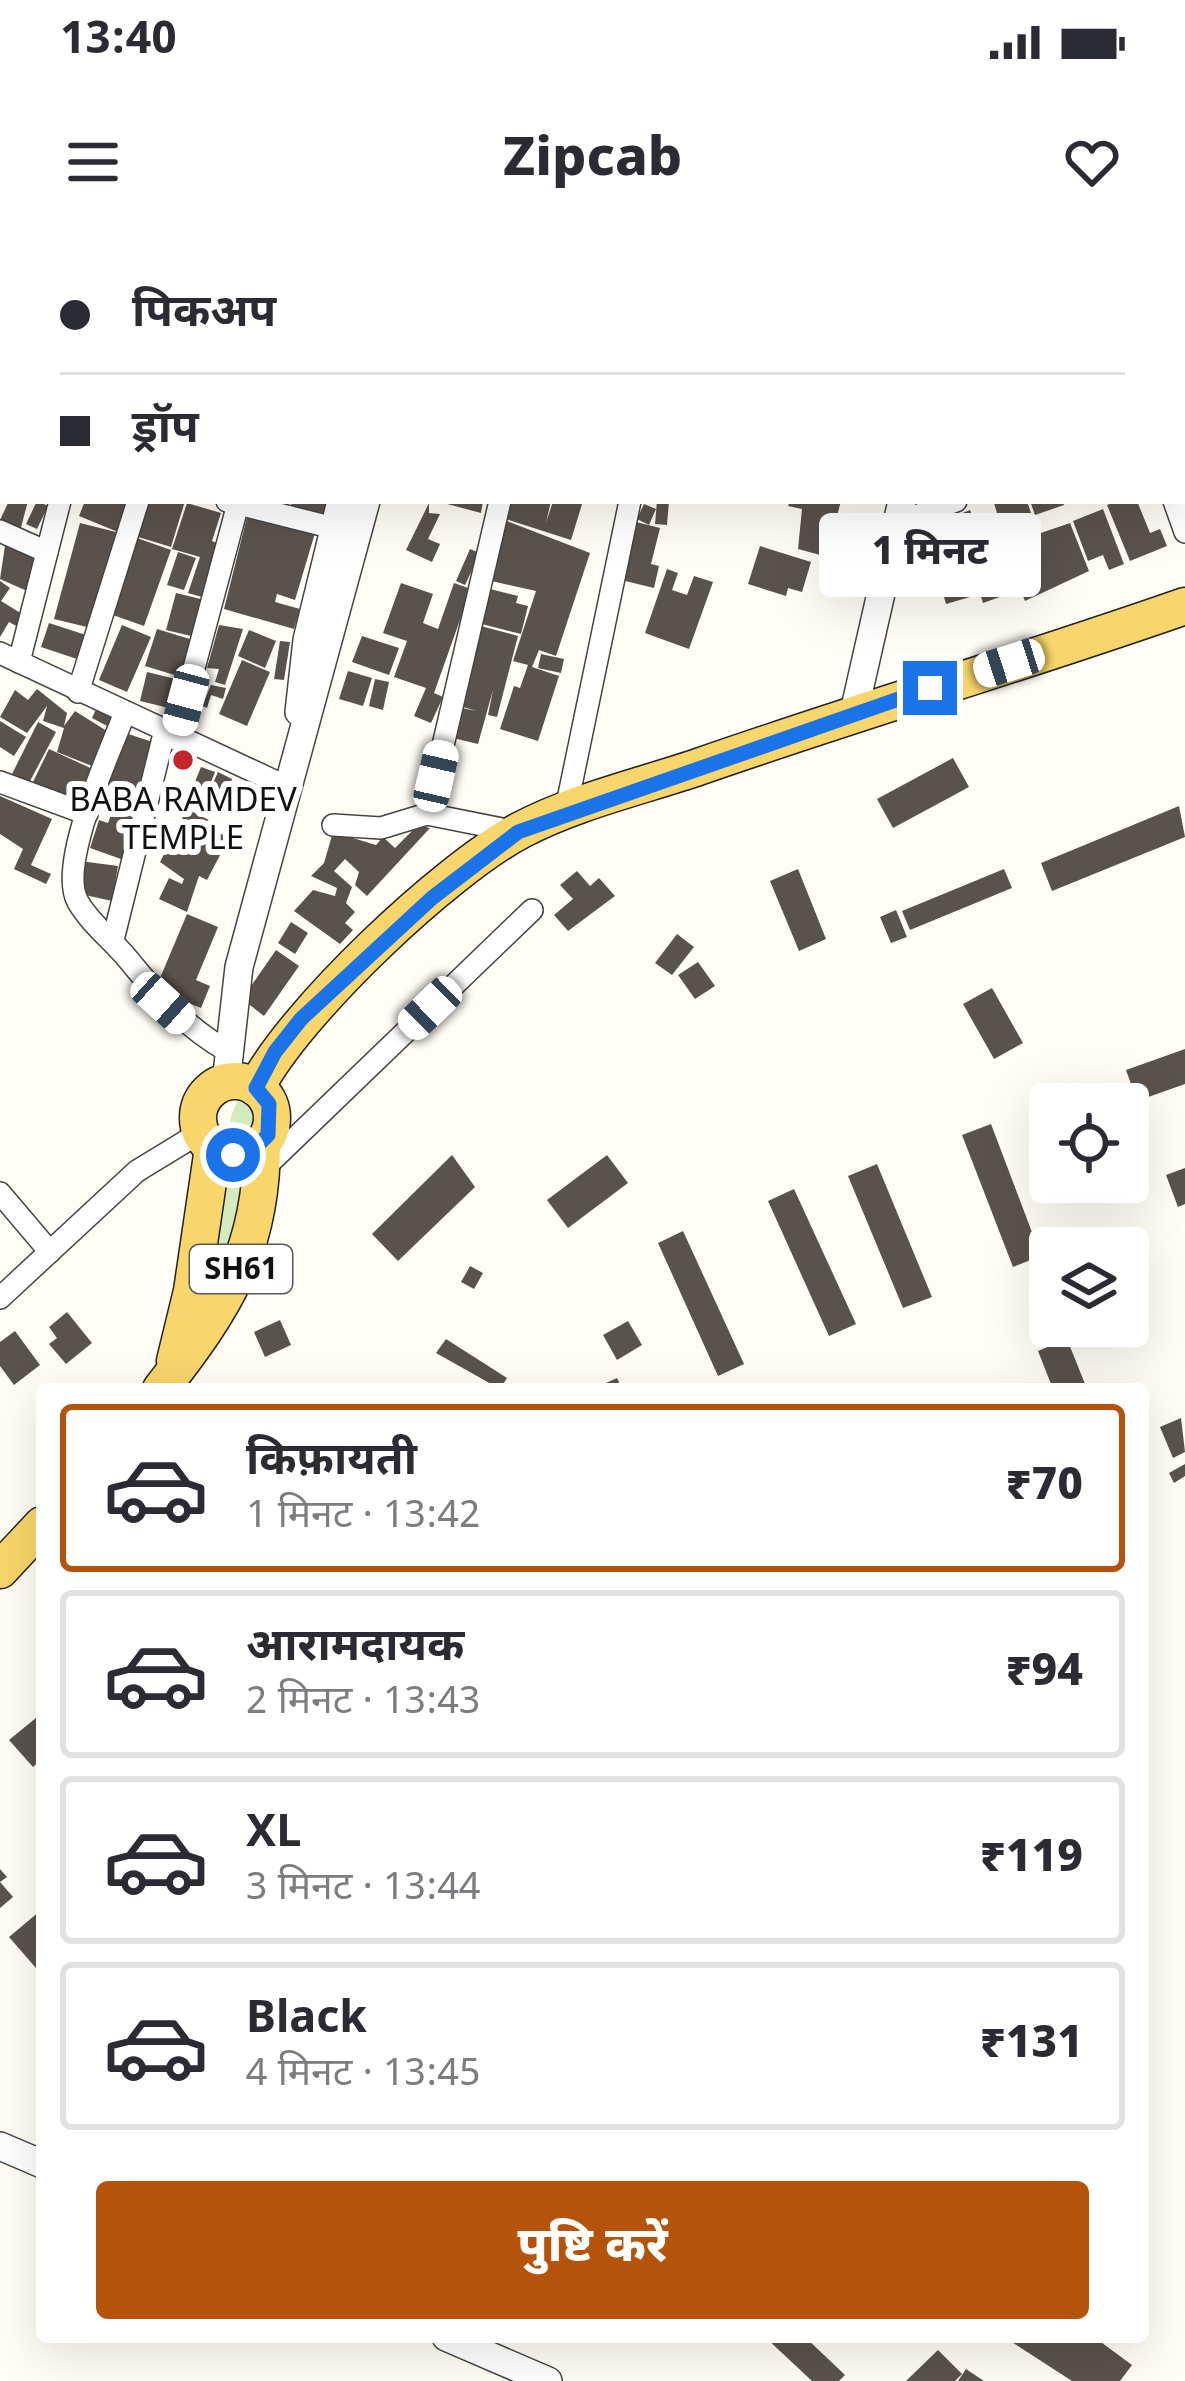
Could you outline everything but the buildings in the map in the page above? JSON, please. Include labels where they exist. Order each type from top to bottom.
[{"type":"main road","name":"SH61","points":[[166,1383],[192,1291],[207,1140],[202,1102],[275,1052],[301,1019],[432,898],[518,832],[854,712],[1185,606]]},
{"type":"main road","name":"SH61","points":[[166,1383],[212,1320],[248,1254],[272,1114],[237,1074]]},
{"type":"main road","points":[[207,1140],[262,1157]]},
{"type":"main road","points":[[0,1570],[36,1531]]},
{"type":"street","points":[[59,504],[9,658],[285,786]]},
{"type":"street","points":[[78,692],[137,504]]},
{"type":"street","points":[[113,940],[232,504]]},
{"type":"street","points":[[241,504],[338,515],[307,640],[299,734]]},
{"type":"street","points":[[237,1074],[238,967],[299,734],[330,646],[365,504]]},
{"type":"street","points":[[427,814],[499,504]]},
{"type":"street","points":[[565,814],[629,504]]},
{"type":"street","points":[[854,712],[900,512],[941,504]]},
{"type":"street","points":[[0,531],[47,552]]},
{"type":"street","points":[[124,715],[87,814],[74,865],[75,899],[163,1003],[237,1074]]},
{"type":"street","points":[[0,782],[87,814]]},
{"type":"street","points":[[333,825],[381,829],[427,814],[518,832]]},
{"type":"street","points":[[262,1157],[532,910]]},
{"type":"street","points":[[0,1298],[137,1172],[207,1140]]},
{"type":"street","points":[[0,1193],[50,1252]]},
{"type":"street","points":[[0,2146],[36,2161]]},
{"type":"street","points":[[460,2343],[548,2381]]},
{"type":"green space","points":[[254,1086],[262,1111],[239,1260],[201,1302],[231,1116],[239,1097]]},
{"type":"place","name":"BABA RAMDEV TEMPLE","points":[[183,760]]},
{"type":"route","points":[[233,1155],[253,1150],[268,1135],[272,1114],[256,1088],[275,1052],[301,1019],[490,850],[540,821],[930,688]]}]
